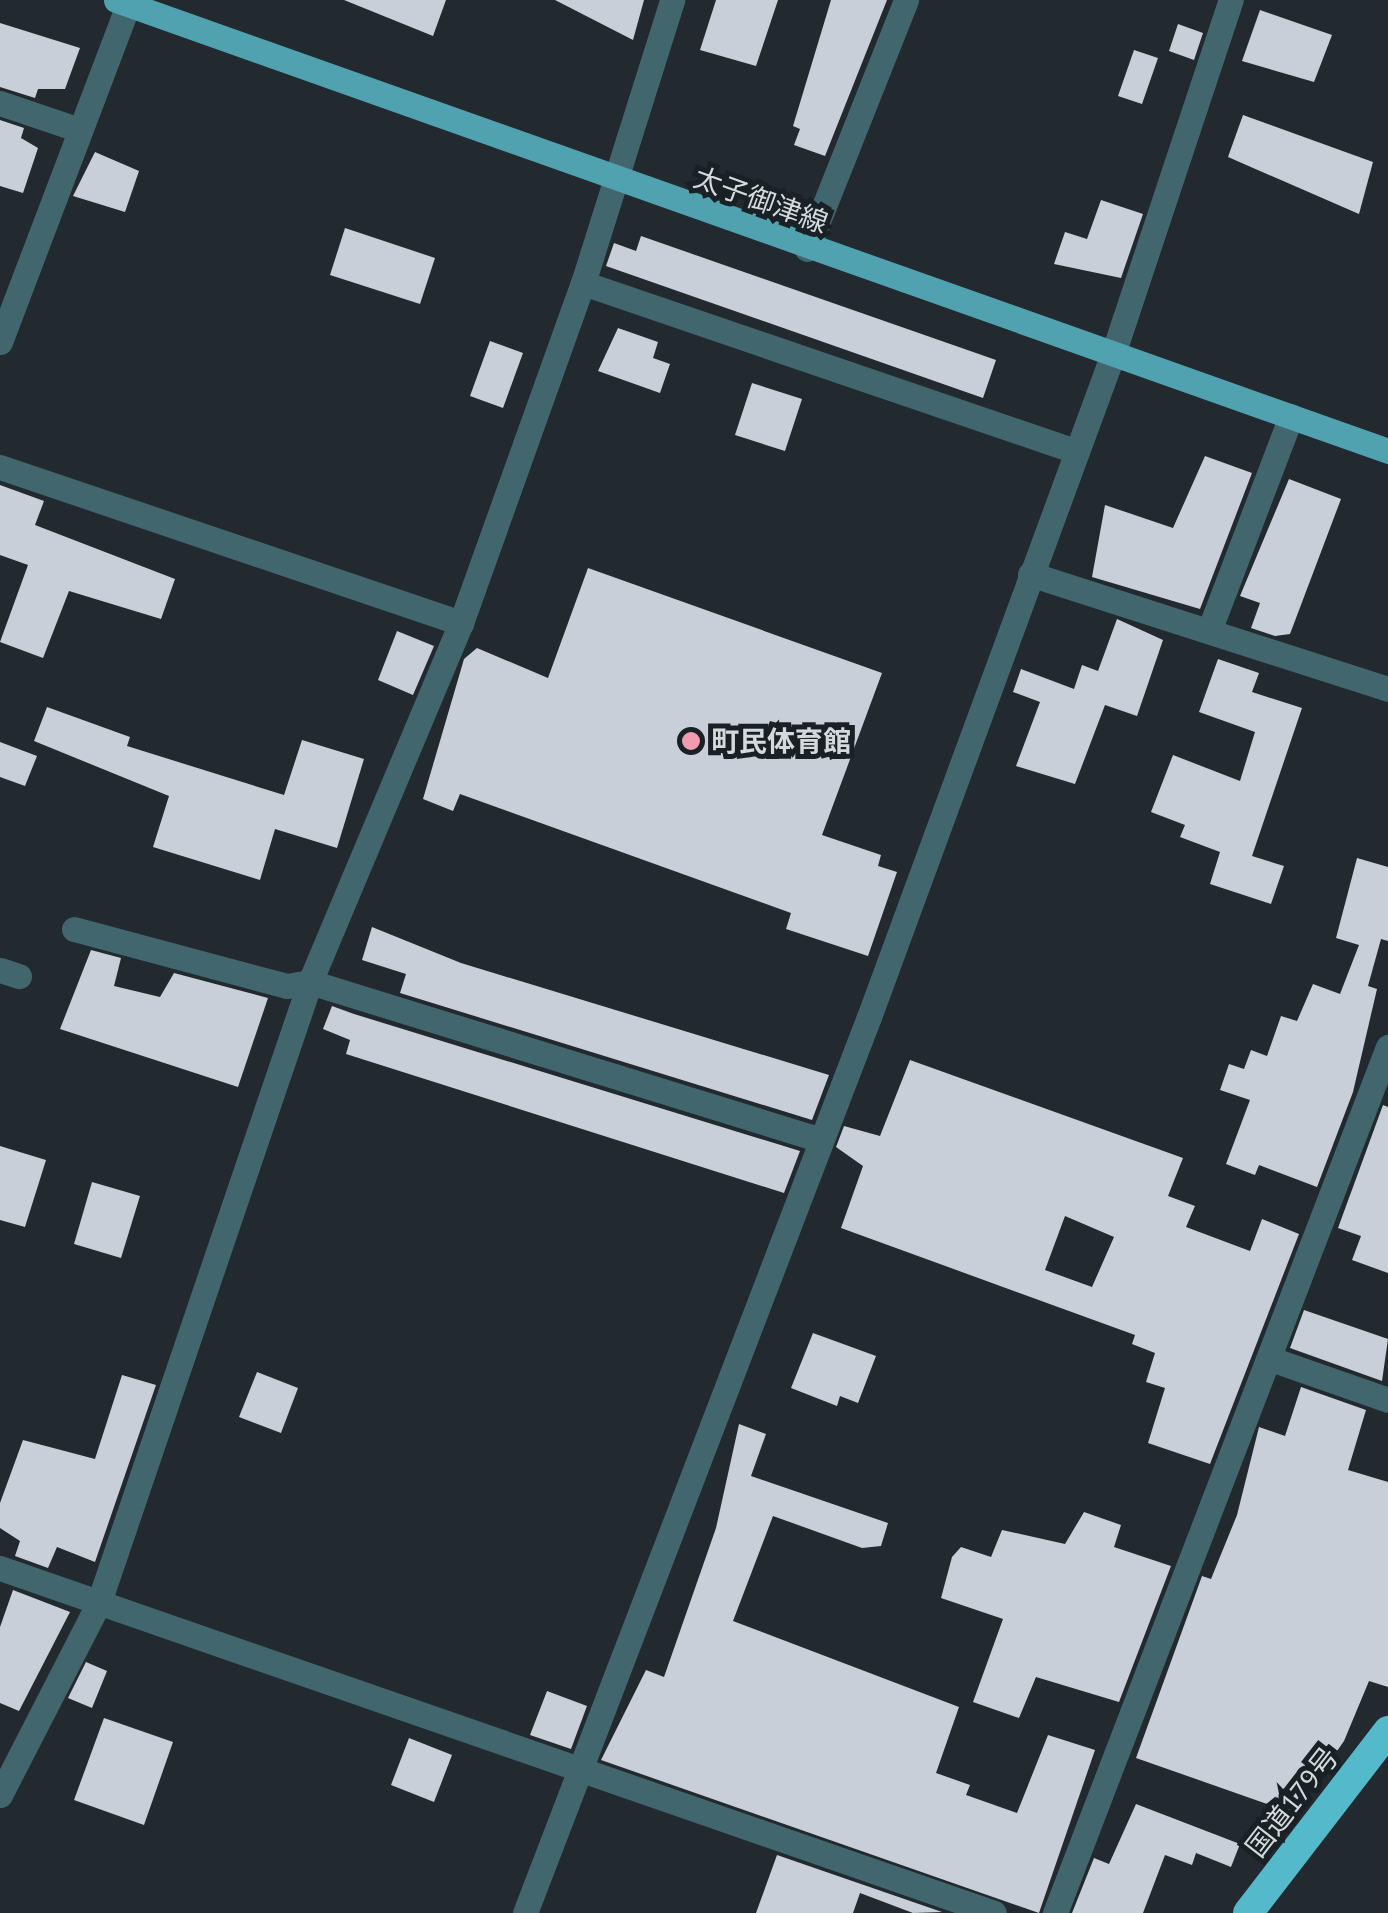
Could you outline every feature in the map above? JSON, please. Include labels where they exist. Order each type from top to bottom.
[{"type":"highway","name":"国道179号","points":[[1248,1913],[1388,1731]]},
{"type":"main road","name":"太子御津線","points":[[124,1],[808,249],[1388,451]]},
{"type":"street","points":[[0,1795],[99,1602],[310,982],[460,623],[583,282],[672,0]]},
{"type":"street","points":[[808,249],[906,0]]},
{"type":"street","points":[[526,1913],[584,1775],[1113,354],[1231,0]]},
{"type":"street","points":[[0,342],[124,1]]},
{"type":"street","points":[[0,103],[77,128]]},
{"type":"street","points":[[583,282],[1075,450]]},
{"type":"street","points":[[1210,631],[1292,416]]},
{"type":"street","points":[[0,467],[460,623]]},
{"type":"street","points":[[1030,574],[1388,690]]},
{"type":"street","points":[[74,929],[287,986],[310,982],[821,1140]]},
{"type":"street","points":[[1055,1913],[1388,1047]]},
{"type":"street","points":[[1271,1359],[1388,1400]]},
{"type":"street","points":[[0,1568],[584,1775],[994,1913]]},
{"type":"building","points":[[344,0],[446,0],[433,36]]},
{"type":"building","points":[[555,0],[644,0],[633,40]]},
{"type":"building","points":[[716,0],[778,0],[756,66],[700,50]]},
{"type":"building","points":[[831,0],[887,0],[825,156],[794,145],[800,129],[793,126]]},
{"type":"building","points":[[1260,10],[1332,35],[1314,82],[1242,61]]},
{"type":"building","points":[[0,23],[80,48],[65,89],[38,89],[35,98],[0,87]]},
{"type":"building","points":[[1178,24],[1203,33],[1194,60],[1169,51]]},
{"type":"building","points":[[1134,50],[1158,58],[1142,104],[1118,96]]},
{"type":"building","points":[[1243,115],[1373,162],[1359,214],[1228,157]]},
{"type":"building","points":[[0,120],[24,128],[21,138],[38,148],[23,193],[0,186]]},
{"type":"building","points":[[95,152],[139,171],[125,212],[73,196]]},
{"type":"building","points":[[1101,200],[1143,214],[1121,278],[1054,264],[1065,232],[1087,239]]},
{"type":"building","points":[[345,228],[435,258],[420,304],[330,275]]},
{"type":"building","points":[[641,236],[996,360],[983,398],[606,266],[614,243],[636,251]]},
{"type":"building","points":[[618,328],[658,342],[653,358],[670,364],[660,393],[598,371]]},
{"type":"building","points":[[490,341],[523,353],[503,408],[470,396]]},
{"type":"building","points":[[752,383],[802,399],[785,451],[735,435]]},
{"type":"building","points":[[1205,456],[1252,473],[1200,609],[1092,577],[1105,505],[1173,528]]},
{"type":"building","points":[[1289,479],[1341,499],[1290,634],[1275,636],[1251,628],[1260,603],[1240,596]]},
{"type":"building","points":[[0,485],[44,501],[35,525],[175,579],[161,619],[69,591],[43,658],[0,642],[28,565],[0,555]]},
{"type":"building","name":"町民体育館","points":[[588,568],[882,673],[822,835],[881,855],[878,866],[897,872],[868,956],[786,929],[791,913],[460,794],[453,811],[423,799],[464,659],[477,648],[548,678]]},
{"type":"building","points":[[1117,619],[1163,640],[1137,716],[1105,705],[1075,784],[1016,766],[1040,702],[1013,692],[1021,669],[1074,689],[1082,665],[1098,671]]},
{"type":"building","points":[[397,631],[434,646],[413,695],[378,680]]},
{"type":"building","points":[[1218,659],[1259,673],[1252,692],[1302,708],[1252,856],[1284,866],[1271,904],[1210,884],[1220,852],[1180,837],[1185,825],[1151,812],[1173,755],[1240,781],[1255,732],[1199,712]]},
{"type":"building","points":[[47,707],[130,737],[127,746],[284,795],[302,740],[364,759],[337,848],[275,829],[260,880],[153,847],[169,796],[34,741]]},
{"type":"building","points":[[0,742],[37,756],[25,786],[0,777]]},
{"type":"building","points":[[1357,858],[1388,867],[1388,941],[1381,939],[1368,986],[1377,989],[1353,1092],[1317,1187],[1259,1165],[1255,1175],[1226,1164],[1250,1100],[1220,1090],[1229,1064],[1244,1069],[1251,1050],[1267,1056],[1281,1016],[1297,1021],[1313,984],[1340,994],[1359,945],[1336,938]]},
{"type":"building","points":[[372,927],[461,963],[829,1075],[812,1120],[400,993],[406,974],[362,960]]},
{"type":"building","points":[[91,950],[121,958],[114,986],[160,997],[174,973],[268,998],[238,1087],[60,1029]]},
{"type":"building","points":[[332,1006],[800,1151],[784,1193],[346,1054],[350,1040],[323,1029]]},
{"type":"building","points":[[910,1060],[1183,1158],[1168,1196],[1195,1206],[1186,1227],[1250,1251],[1262,1219],[1299,1234],[1210,1464],[1148,1443],[1165,1388],[1146,1382],[1155,1353],[1132,1344],[1135,1335],[841,1228],[863,1166],[836,1147],[844,1126],[880,1136]],"holes":[[[1065,1216],[1114,1237],[1092,1287],[1045,1270]]]},
{"type":"building","points":[[1383,1105],[1388,1107],[1388,1273],[1352,1260],[1361,1236],[1338,1228]]},
{"type":"building","points":[[0,1146],[46,1160],[25,1227],[0,1220]]},
{"type":"building","points":[[92,1182],[140,1196],[121,1258],[74,1244]]},
{"type":"building","points":[[1304,1310],[1388,1339],[1382,1381],[1290,1348]]},
{"type":"building","points":[[813,1333],[876,1356],[858,1403],[840,1396],[837,1406],[791,1388]]},
{"type":"building","points":[[257,1372],[298,1388],[281,1433],[239,1417]]},
{"type":"building","points":[[122,1375],[156,1385],[95,1562],[57,1547],[48,1568],[15,1556],[20,1541],[0,1528],[0,1503],[23,1440],[95,1459]]},
{"type":"building","points":[[1301,1387],[1366,1410],[1348,1470],[1388,1482],[1388,1687],[1369,1681],[1344,1741],[1323,1771],[1308,1774],[1293,1813],[1136,1758],[1202,1576],[1211,1579],[1237,1515],[1259,1427],[1285,1436]]},
{"type":"building","points":[[739,1424],[766,1434],[751,1476],[888,1523],[881,1546],[862,1548],[773,1516],[733,1621],[959,1707],[936,1773],[970,1785],[966,1795],[1017,1813],[1048,1735],[1095,1750],[1039,1913],[601,1760],[646,1670],[664,1677],[716,1528]]},
{"type":"building","points":[[1084,1512],[1121,1525],[1114,1547],[1171,1566],[1119,1702],[1036,1677],[1019,1718],[973,1702],[1003,1619],[941,1598],[952,1557],[961,1547],[991,1557],[1002,1530],[1065,1544]]},
{"type":"building","points":[[13,1590],[70,1612],[19,1711],[0,1703],[0,1627]]},
{"type":"building","points":[[86,1662],[107,1671],[92,1708],[68,1698]]},
{"type":"building","points":[[547,1691],[587,1706],[571,1749],[530,1735]]},
{"type":"building","points":[[104,1718],[173,1742],[144,1825],[74,1800]]},
{"type":"building","points":[[409,1738],[452,1755],[434,1802],[391,1785]]},
{"type":"building","points":[[1136,1804],[1240,1844],[1231,1867],[1196,1853],[1192,1865],[1165,1855],[1143,1913],[1072,1913],[1094,1858],[1109,1864]]},
{"type":"building","points":[[777,1855],[942,1912],[913,1913],[860,1893],[853,1913],[756,1913]]},
{"type":"place","name":"町民体育館","points":[[691,741]]}]
